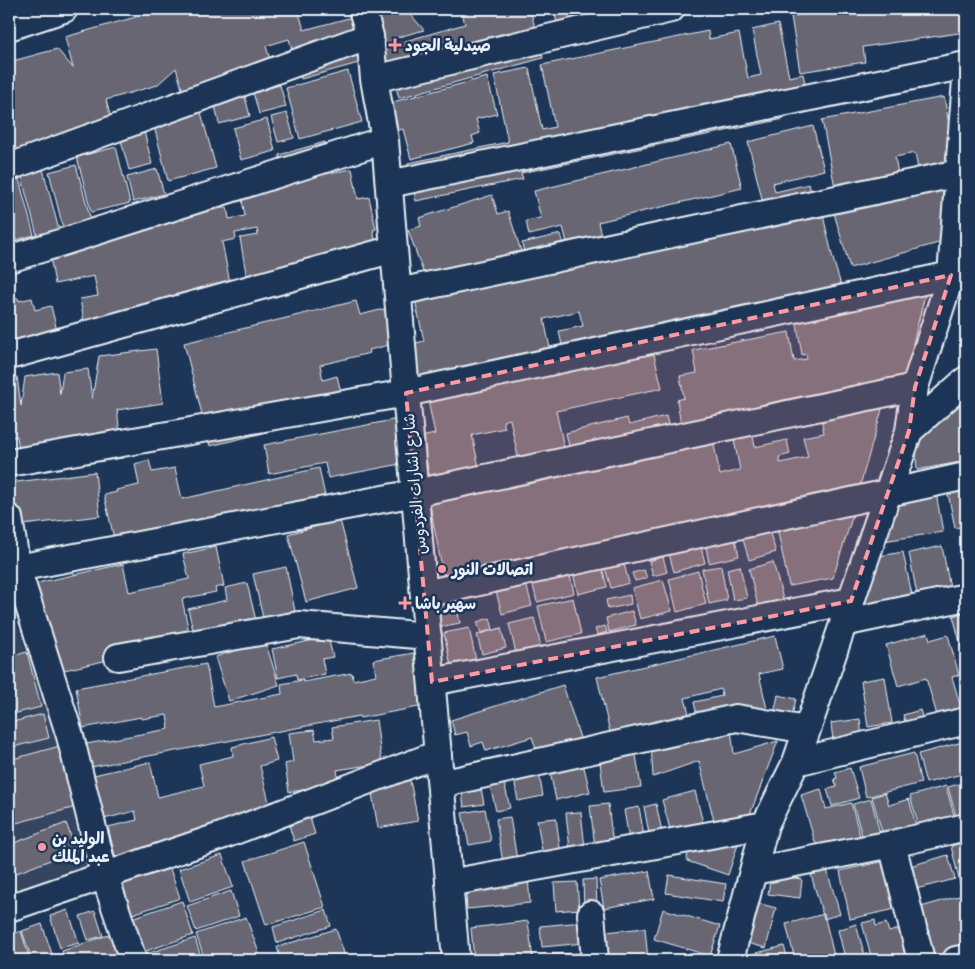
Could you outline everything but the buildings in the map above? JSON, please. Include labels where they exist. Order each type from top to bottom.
[{"type":"street","points":[[9,27],[64,9]]},
{"type":"street","name":"شارع اشارات الفردوس","points":[[362,9],[370,36],[374,79],[385,140],[456,960]]},
{"type":"street","points":[[374,79],[671,9]]},
{"type":"street","points":[[9,167],[370,36]]},
{"type":"street","points":[[389,184],[966,65]]},
{"type":"street","points":[[730,960],[754,871],[764,825],[796,762],[888,492],[908,431],[915,387],[951,275],[966,80]]},
{"type":"street","points":[[9,259],[385,140]]},
{"type":"street","points":[[398,292],[959,173]]},
{"type":"street","points":[[9,356],[394,249]]},
{"type":"street","points":[[9,463],[406,393],[951,275]]},
{"type":"street","points":[[908,431],[966,380]]},
{"type":"street","points":[[15,574],[915,387]]},
{"type":"street","points":[[424,594],[966,476]]},
{"type":"street","points":[[9,518],[15,574],[70,736],[105,876],[133,960]]},
{"type":"street","points":[[432,682],[847,612],[966,597]]},
{"type":"street","points":[[118,657],[299,625],[428,636]]},
{"type":"street","points":[[441,784],[736,718],[807,730]]},
{"type":"street","points":[[796,762],[966,721]]},
{"type":"street","points":[[9,908],[224,835],[438,754]]},
{"type":"street","points":[[450,883],[764,825]]},
{"type":"street","points":[[754,871],[892,844],[966,827]]},
{"type":"street","points":[[892,844],[921,960]]},
{"type":"street","points":[[591,914],[595,960]]},
{"type":"street","points":[[956,960],[966,958]]},
{"type":"highlighted area","points":[[951,275],[915,387],[909,431],[851,601],[432,682],[406,393]]},
{"type":"shaded area","points":[[9,603],[104,864],[9,900]]},
{"type":"place","name":"صيدلية الجود","points":[[395,45]]},
{"type":"place","name":"اتصالات النور","points":[[442,569]]},
{"type":"place","name":"سهير باشا","points":[[405,603]]},
{"type":"place","name":"الوليد بن عبد الملك","points":[[42,847]]}]
